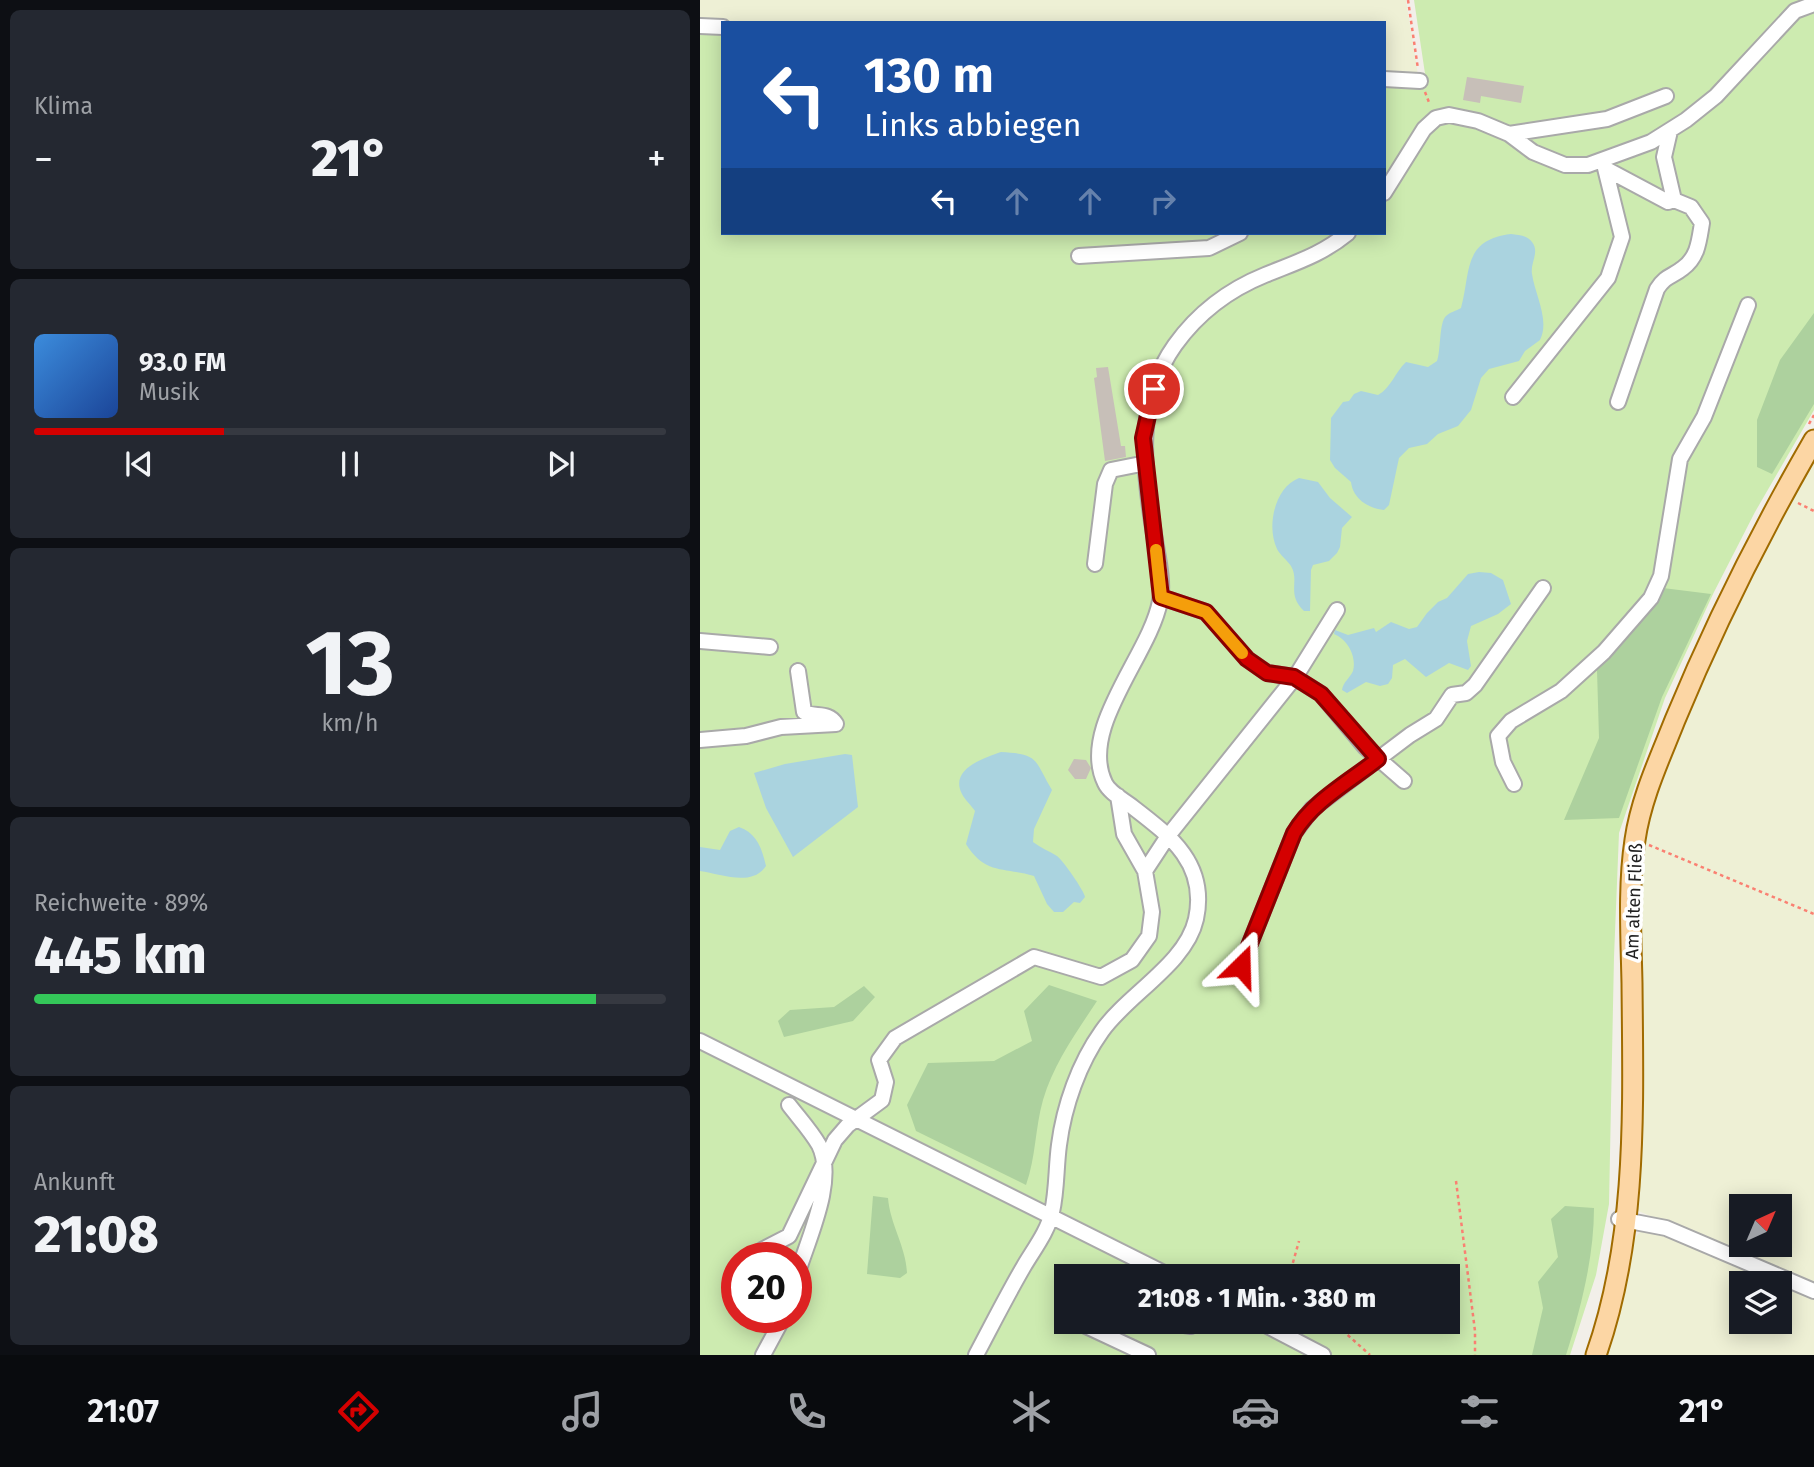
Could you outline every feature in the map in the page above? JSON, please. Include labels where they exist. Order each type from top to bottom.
[{"type":"main road","name":"Am alten Fließ","points":[[1596,1355],[1618,1272],[1631,1157],[1631,922],[1635,839],[1651,777],[1690,684],[1811,433]]},
{"type":"street","points":[[1390,170],[1436,118],[1449,115],[1478,121],[1509,134],[1533,152],[1565,165],[1604,164],[1670,131],[1716,96],[1795,11],[1814,4]]},
{"type":"street","points":[[700,26],[721,27]]},
{"type":"street","points":[[1386,79],[1420,81]]},
{"type":"street","points":[[1509,134],[1607,119],[1666,96]]},
{"type":"street","points":[[1670,131],[1664,157],[1674,200]]},
{"type":"street","points":[[1604,164],[1668,202],[1674,200],[1691,207],[1702,223],[1696,253],[1682,269],[1666,276],[1657,289],[1619,402]]},
{"type":"street","points":[[1513,397],[1608,278],[1617,256],[1622,237],[1604,164]]},
{"type":"street","points":[[1079,256],[1209,248],[1236,235]]},
{"type":"street","points":[[976,1355],[1052,1214],[1059,1143],[1067,1105],[1101,1032],[1144,985],[1182,950],[1196,920],[1198,890],[1185,851],[1106,786],[1098,764],[1103,734],[1122,682],[1150,636],[1161,597],[1143,438],[1159,371],[1175,345],[1199,316],[1217,300],[1263,276],[1327,250],[1346,235]]},
{"type":"street","points":[[1514,784],[1503,762],[1498,736],[1511,721],[1570,683],[1605,652],[1651,598],[1661,576],[1680,459],[1704,417],[1748,305]]},
{"type":"street","points":[[1095,564],[1105,484],[1111,470],[1146,463]]},
{"type":"street","points":[[1241,966],[1294,833],[1302,820],[1312,809],[1378,759],[1436,719],[1452,695],[1466,693],[1475,685],[1543,588]]},
{"type":"street","points":[[1161,597],[1206,612],[1247,659],[1267,673],[1294,677],[1321,694],[1378,759],[1404,780]]},
{"type":"street","points":[[1145,871],[1168,836],[1294,677],[1336,610]]},
{"type":"street","points":[[700,641],[770,647]]},
{"type":"street","points":[[700,740],[746,736],[780,727],[836,724],[832,718],[824,715],[804,712],[798,671]]},
{"type":"street","points":[[777,1242],[789,1236],[835,1140],[855,1120],[882,1100],[886,1082],[879,1060],[895,1038],[1034,957],[1101,978],[1132,960],[1149,936],[1152,912],[1145,871],[1124,834],[1118,796]]},
{"type":"street","points":[[700,1041],[855,1120],[1052,1214],[1147,1264]]},
{"type":"street","points":[[789,1105],[818,1144],[824,1160],[826,1182],[807,1242]]},
{"type":"street","points":[[1622,1219],[1666,1228],[1814,1291]]},
{"type":"street","points":[[763,1355],[775,1333]]},
{"type":"street","points":[[1103,1334],[1148,1355]]},
{"type":"street","points":[[1283,1334],[1323,1355]]},
{"type":"path","points":[[1408,0],[1420,81],[1436,118]]},
{"type":"path","points":[[1811,433],[1814,415]]},
{"type":"path","points":[[1635,839],[1814,914]]},
{"type":"path","points":[[1456,1181],[1475,1331],[1475,1355]]},
{"type":"path","points":[[1293,1264],[1300,1241]]},
{"type":"path","points":[[1347,1334],[1370,1355]]},
{"type":"green space","points":[[700,0],[1406,0],[1418,75],[1386,72],[1386,21],[700,20]]},
{"type":"green space","points":[[1414,0],[1814,0],[1814,410],[1755,512],[1665,698],[1619,833],[1609,1204],[1596,1275],[1570,1355],[700,1355],[700,29],[721,31],[721,235],[1386,235],[1386,84],[1427,87]]},
{"type":"green space","points":[[1814,313],[1814,404],[1772,474],[1757,467],[1757,420],[1780,360]]},
{"type":"green space","points":[[1814,456],[1814,1284],[1792,1275],[1792,1271],[1783,1271],[1749,1257],[1792,1257],[1792,1194],[1729,1194],[1729,1249],[1636,1210],[1639,879],[1644,836],[1657,783],[1741,588]]},
{"type":"green space","points":[[1663,588],[1711,594],[1662,697],[1619,818],[1564,820],[1599,738],[1597,670]]},
{"type":"green space","points":[[1049,985],[1097,1001],[1053,1073],[1040,1111],[1026,1185],[916,1131],[907,1105],[928,1063],[994,1061],[1032,1041],[1024,1011]]},
{"type":"green space","points":[[864,986],[875,997],[853,1021],[784,1037],[778,1021],[790,1010],[834,1007]]},
{"type":"green space","points":[[873,1196],[888,1198],[906,1263],[907,1273],[900,1278],[867,1274]]},
{"type":"green space","points":[[1565,1206],[1594,1208],[1586,1282],[1566,1355],[1532,1355],[1543,1308],[1538,1282],[1558,1257],[1551,1219]]},
{"type":"green space","points":[[1655,1230],[1750,1271],[1729,1271],[1729,1334],[1792,1334],[1792,1288],[1814,1298],[1814,1355],[1607,1355],[1613,1338],[1632,1241],[1641,1231]]},
{"type":"water","points":[[1511,234],[1528,238],[1534,246],[1532,274],[1543,324],[1540,340],[1525,351],[1519,361],[1489,369],[1481,378],[1471,410],[1458,426],[1438,434],[1427,444],[1409,448],[1399,458],[1389,505],[1384,510],[1367,505],[1358,498],[1351,482],[1330,460],[1331,418],[1343,402],[1349,401],[1354,394],[1361,391],[1378,395],[1406,362],[1428,367],[1437,361],[1444,319],[1449,313],[1461,308],[1468,270],[1476,251],[1495,237]]},
{"type":"water","points":[[1299,478],[1318,482],[1330,498],[1352,517],[1342,528],[1337,553],[1329,561],[1313,565],[1310,611],[1304,611],[1296,599],[1291,566],[1277,549],[1272,529],[1279,498],[1291,483]]},
{"type":"water","points":[[1491,573],[1503,580],[1511,604],[1498,614],[1471,626],[1467,641],[1471,666],[1468,670],[1449,663],[1426,677],[1405,659],[1393,665],[1392,678],[1388,684],[1380,686],[1366,682],[1347,693],[1342,690],[1353,671],[1354,660],[1347,644],[1334,634],[1335,630],[1348,635],[1374,628],[1376,632],[1391,622],[1409,629],[1417,627],[1427,613],[1438,602],[1447,598],[1468,574]]},
{"type":"water","points":[[1001,752],[1030,757],[1038,765],[1052,790],[1034,829],[1033,842],[1060,858],[1084,894],[1085,897],[1080,903],[1074,902],[1063,912],[1054,912],[1047,904],[1034,876],[988,865],[980,861],[966,844],[975,811],[962,794],[960,778],[970,766]]},
{"type":"water","points":[[852,755],[858,807],[793,857],[766,808],[754,773],[785,764]]},
{"type":"water","points":[[739,827],[754,837],[766,866],[753,876],[745,878],[700,871],[700,847],[720,850],[730,831]]},
{"type":"building","points":[[1467,77],[1524,86],[1521,103],[1481,96],[1480,103],[1463,100]]},
{"type":"building","points":[[1108,367],[1121,446],[1125,446],[1126,457],[1105,461],[1094,378],[1097,377],[1096,368]]},
{"type":"building","points":[[1074,759],[1086,760],[1091,768],[1086,779],[1075,779],[1068,770]]},
{"type":"slow traffic","points":[[1156,550],[1161,597],[1206,612],[1242,653]]},
{"type":"route","points":[[1154,389],[1148,406],[1143,438],[1161,597],[1206,612],[1247,659],[1267,673],[1294,677],[1321,694],[1378,759],[1312,809],[1302,820],[1294,833],[1241,966]]}]
